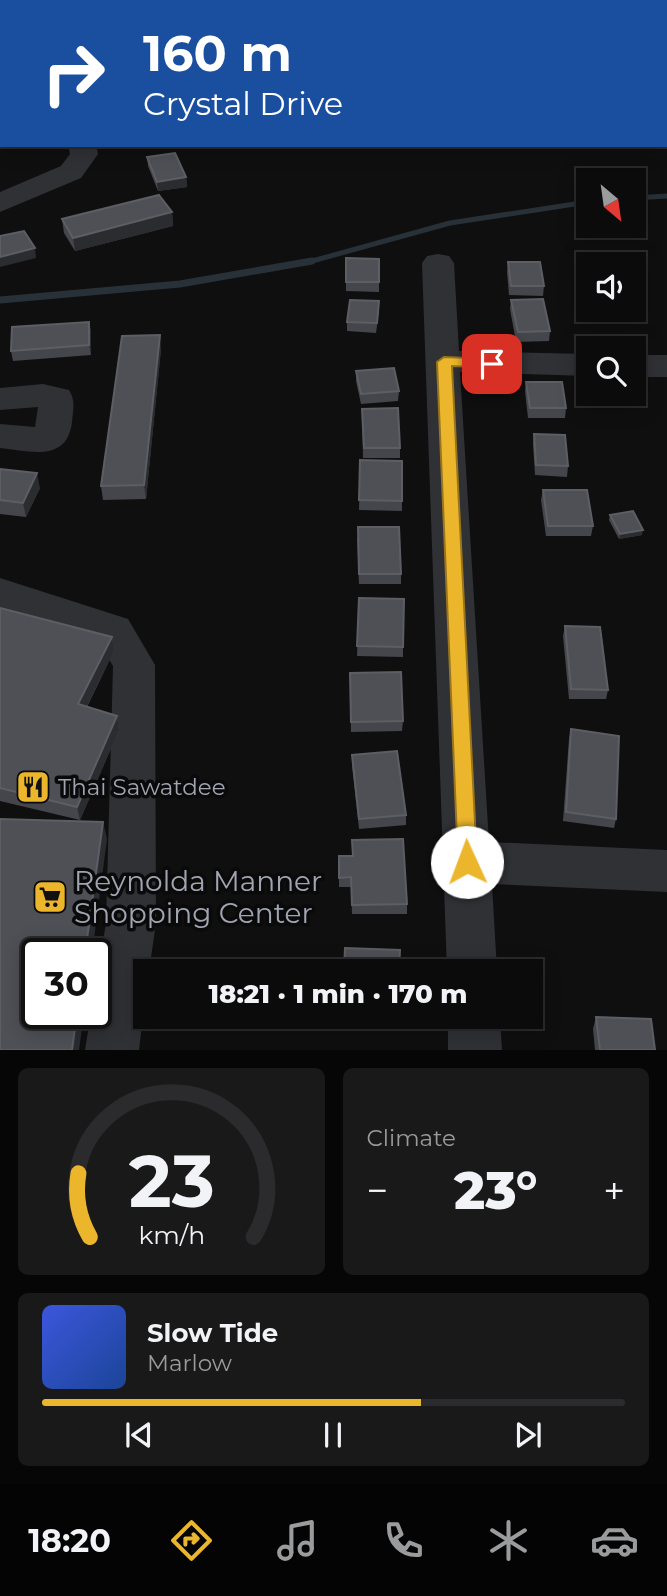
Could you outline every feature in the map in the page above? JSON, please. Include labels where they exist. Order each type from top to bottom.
[{"type":"street","points":[[0,203],[71,172],[84,154],[82,147]]},
{"type":"street","points":[[438,263],[471,959]]},
{"type":"street","points":[[444,362],[576,365]]},
{"type":"street","points":[[646,366],[667,366]]},
{"type":"street","points":[[0,399],[43,395],[57,398],[52,436],[46,440],[0,436]]},
{"type":"street","points":[[0,593],[113,630],[134,665],[131,923],[112,1050]]},
{"type":"street","points":[[467,862],[667,872]]},
{"type":"street","points":[[474,1029],[475,1050]]},
{"type":"building","points":[[175,153],[186,177],[157,182],[147,157]]},
{"type":"building","points":[[159,195],[172,212],[73,238],[62,219]]},
{"type":"building","points":[[24,231],[35,248],[0,257],[0,236]]},
{"type":"building","points":[[346,258],[379,259],[379,282],[346,282]]},
{"type":"building","points":[[508,262],[540,262],[544,286],[511,286]]},
{"type":"building","points":[[543,299],[550,331],[518,332],[511,300]]},
{"type":"building","points":[[350,300],[379,301],[377,323],[347,322]]},
{"type":"building","points":[[89,322],[89,345],[11,351],[12,327]]},
{"type":"building","points":[[160,335],[144,485],[101,486],[122,336]]},
{"type":"building","points":[[394,368],[399,391],[361,394],[356,371]]},
{"type":"building","points":[[526,382],[562,382],[566,408],[530,408]]},
{"type":"building","points":[[398,408],[400,448],[364,448],[362,409]]},
{"type":"building","points":[[534,434],[565,435],[568,466],[536,465]]},
{"type":"building","points":[[360,460],[402,461],[402,501],[359,500]]},
{"type":"building","points":[[0,469],[37,473],[23,503],[0,500]]},
{"type":"building","points":[[543,490],[587,490],[593,526],[548,526]]},
{"type":"building","points":[[633,511],[643,530],[620,534],[610,515]]},
{"type":"building","points":[[358,527],[399,527],[401,574],[359,574]]},
{"type":"building","points":[[359,598],[404,599],[403,647],[357,646]]},
{"type":"building","points":[[0,608],[112,637],[78,704],[117,716],[77,807],[0,788]]},
{"type":"building","points":[[565,626],[600,627],[608,690],[571,689]]},
{"type":"building","points":[[401,672],[403,721],[351,722],[350,673]]},
{"type":"building","points":[[571,729],[619,736],[616,819],[566,812]]},
{"type":"building","points":[[397,751],[406,815],[359,819],[352,755]]},
{"type":"building","name":"Reynolda Manner Shopping Center","points":[[0,819],[103,822],[87,938],[21,938],[21,1029],[75,1029],[72,1050],[0,1050]]},
{"type":"building","points":[[403,839],[407,904],[352,905],[351,877],[339,878],[339,856],[353,856],[352,840]]},
{"type":"building","points":[[345,948],[400,950],[400,959],[345,959]]},
{"type":"building","points":[[596,1017],[651,1019],[655,1050],[600,1050]]},
{"type":"waterway","points":[[646,197],[667,196]]},
{"type":"waterway","points":[[305,263],[450,223],[576,204]]},
{"type":"waterway","points":[[0,300],[180,284],[312,261]]},
{"type":"place","name":"Thai Sawatdee","points":[[33,787]]},
{"type":"place","name":"Reynolda Manner Shopping Center","points":[[50,897]]},
{"type":"route","points":[[467,862],[444,362],[492,364]]}]
